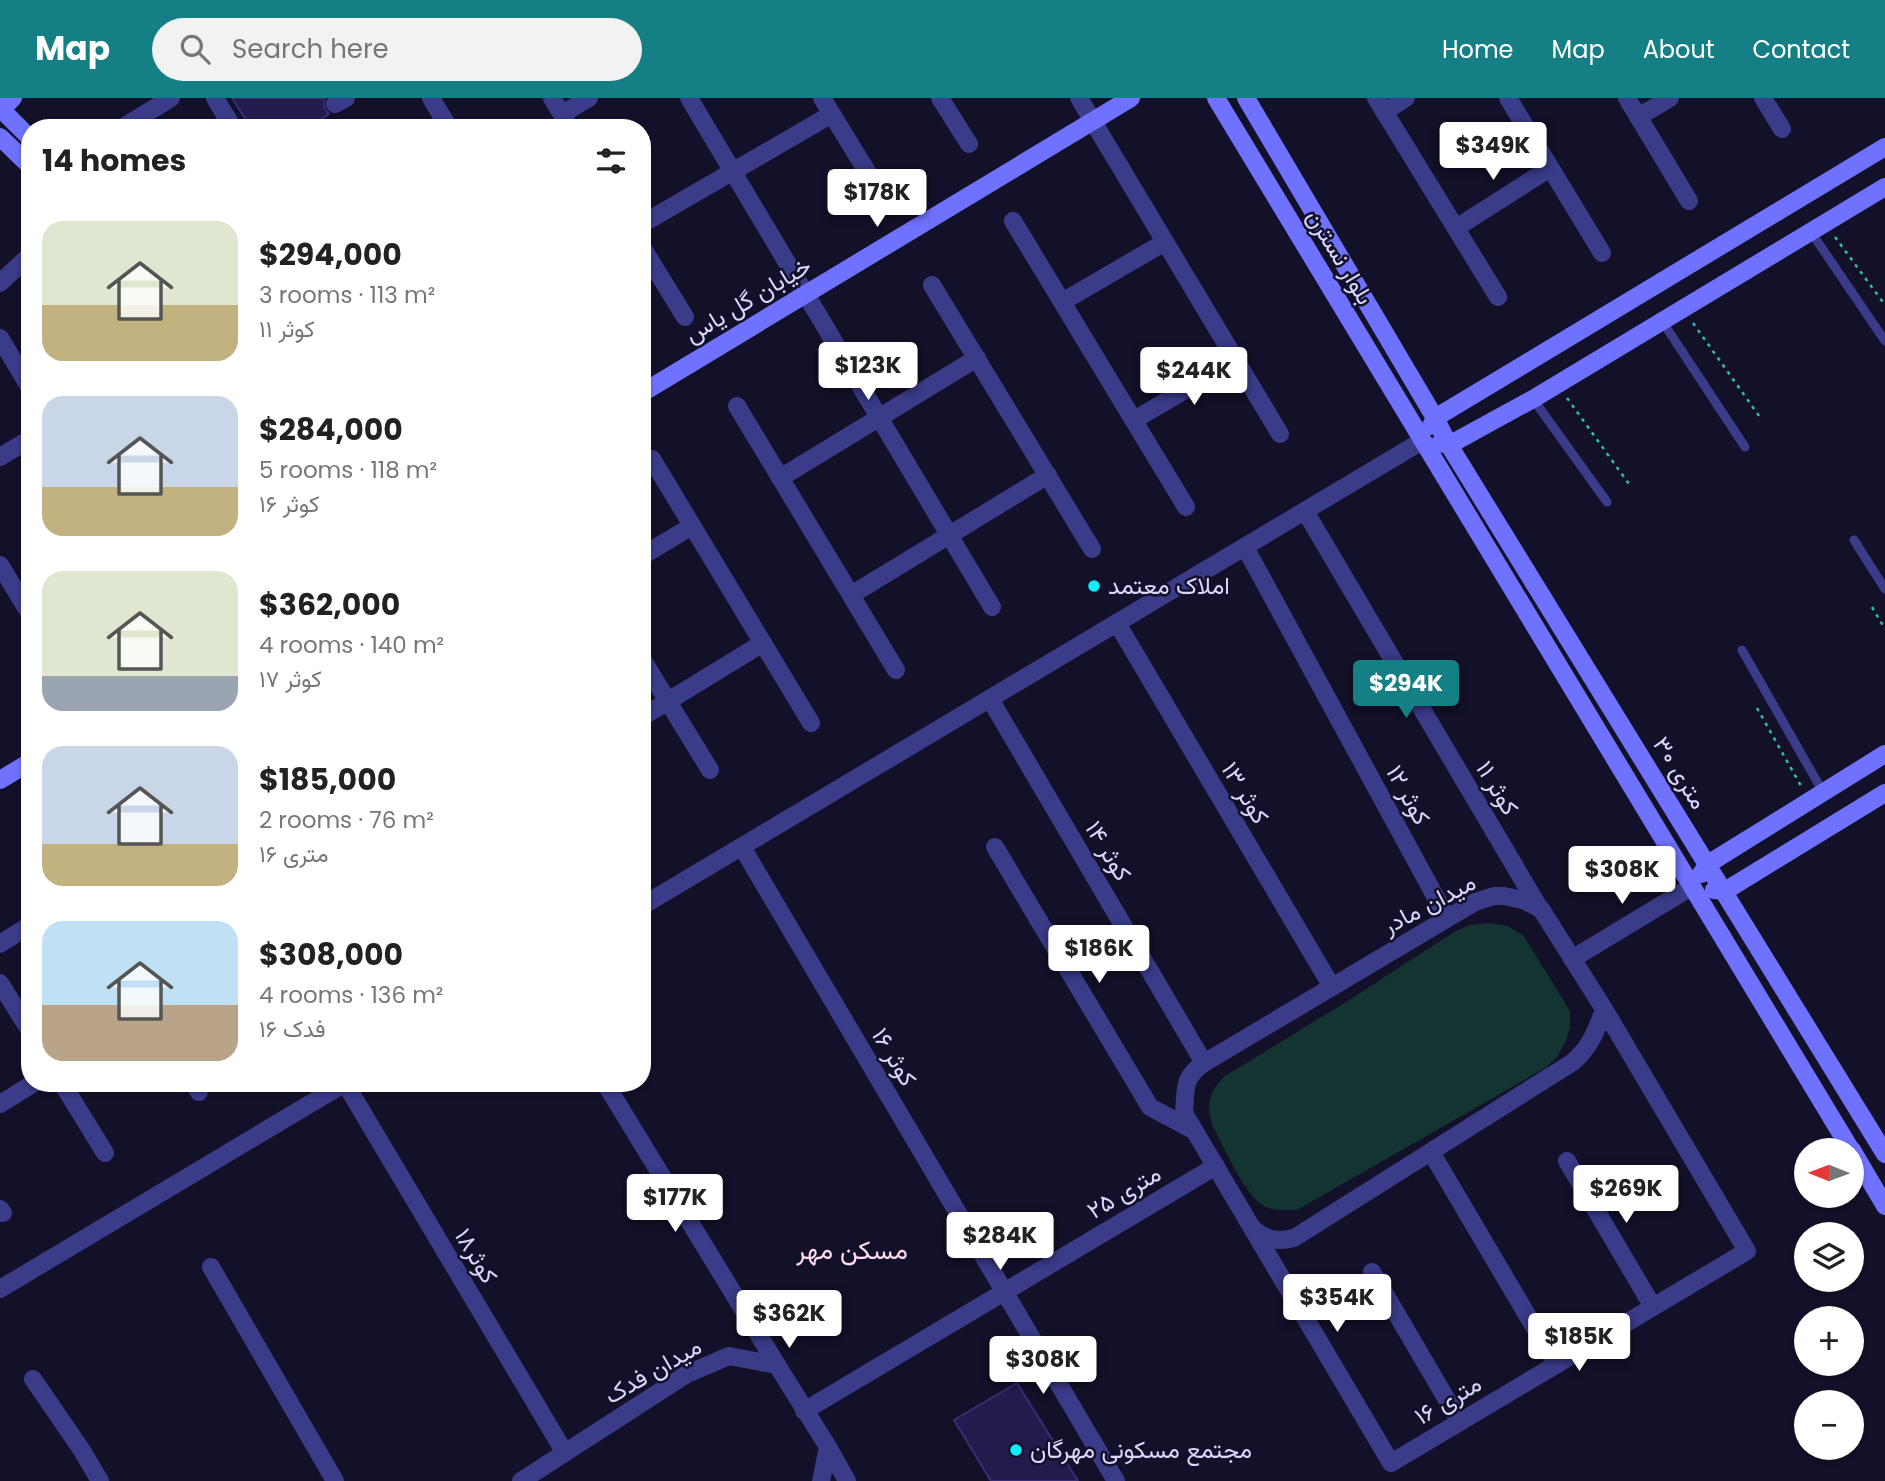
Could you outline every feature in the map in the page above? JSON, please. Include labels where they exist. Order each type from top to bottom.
[{"type":"street","points":[[137,119],[171,98]]},
{"type":"street","points":[[215,98],[228,119]]},
{"type":"street","points":[[431,98],[444,119]]},
{"type":"street","points":[[552,98],[565,119]]},
{"type":"street","points":[[568,119],[589,98]]},
{"type":"street","points":[[689,98],[992,607]]},
{"type":"street","points":[[940,98],[969,144]]},
{"type":"street","points":[[1079,98],[1280,434]]},
{"type":"street","name":"خیابان گل یاس","points":[[651,388],[1131,98]]},
{"type":"street","name":"بلوار نسترن","points":[[1216,98],[1422,441]]},
{"type":"street","name":"بلوار نسترن","points":[[1247,98],[1435,418]]},
{"type":"street","points":[[1406,98],[1380,105],[1498,297]]},
{"type":"street","points":[[1508,98],[1602,253]]},
{"type":"street","points":[[1627,98],[1689,201]]},
{"type":"street","points":[[1638,117],[1670,98]]},
{"type":"street","points":[[1763,98],[1782,129]]},
{"type":"street","points":[[651,219],[732,172],[827,106],[882,196]]},
{"type":"street","points":[[3,107],[21,128]]},
{"type":"street","points":[[0,137],[21,157]]},
{"type":"street","points":[[651,901],[1422,441],[1435,418],[1885,147]]},
{"type":"street","points":[[1456,228],[1550,168]]},
{"type":"street","points":[[1422,441],[1449,445],[1557,384],[1885,187]]},
{"type":"street","points":[[1013,221],[1186,507]]},
{"type":"street","points":[[1062,302],[1165,242]]},
{"type":"street","points":[[651,262],[685,317]]},
{"type":"street","points":[[0,283],[21,263]]},
{"type":"street","points":[[932,285],[1092,549]]},
{"type":"street","points":[[0,338],[21,373]]},
{"type":"street","points":[[780,478],[977,358]]},
{"type":"street","points":[[1133,420],[1236,360]]},
{"type":"street","points":[[737,406],[897,670]]},
{"type":"street","name":"۳۰ متری","points":[[1435,418],[1449,445],[1885,1154]]},
{"type":"street","name":"۳۰ متری","points":[[1422,441],[1844,1138]]},
{"type":"street","points":[[0,457],[21,444]]},
{"type":"street","points":[[652,459],[811,723]]},
{"type":"street","points":[[851,595],[1048,475]]},
{"type":"street","name":"کوثر ۱۱","points":[[1305,511],[1541,909]]},
{"type":"street","points":[[651,551],[692,526]]},
{"type":"street","name":"کوثر ۱۲","points":[[1245,547],[1447,918]]},
{"type":"street","points":[[0,565],[21,597]]},
{"type":"street","name":"کوثر ۱۳","points":[[1117,623],[1332,987]]},
{"type":"street","points":[[651,711],[763,643]]},
{"type":"street","points":[[651,674],[710,771]]},
{"type":"street","name":"کوثر ۱۴","points":[[990,699],[1204,1063]]},
{"type":"street","points":[[1572,959],[1691,887],[1707,864],[1885,754]]},
{"type":"street","points":[[0,780],[21,767]]},
{"type":"street","points":[[1691,887],[1724,891],[1885,793]]},
{"type":"street","name":"کوثر ۱۶","points":[[742,847],[1116,1481]]},
{"type":"street","points":[[995,847],[1150,1107],[1195,1132]]},
{"type":"street","name":"میدان مادر","points":[[1391,1463],[1184,1113],[1185,1090],[1191,1075],[1204,1063],[1475,902],[1494,896],[1514,897],[1541,909]]},
{"type":"street","points":[[1250,1225],[1270,1239],[1278,1241],[1293,1238],[1573,1062],[1590,1043],[1604,1009],[1541,909]]},
{"type":"street","points":[[0,944],[21,931]]},
{"type":"street","points":[[0,983],[21,1017]]},
{"type":"street","name":"۱۶ متری","points":[[1391,1463],[1747,1251],[1604,1009]]},
{"type":"street","points":[[0,1104],[21,1091]]},
{"type":"street","points":[[68,1092],[105,1153]]},
{"type":"street","points":[[0,1289],[330,1092]]},
{"type":"street","name":"کوثر۱۸","points":[[350,1092],[565,1453]]},
{"type":"street","points":[[610,1092],[847,1481]]},
{"type":"street","points":[[1431,1152],[1556,1364]]},
{"type":"street","points":[[1567,1161],[1653,1307]]},
{"type":"street","name":"۲۵ متری","points":[[804,1411],[1216,1166]]},
{"type":"street","name":"۳۰ متری","points":[[1864,1171],[1885,1206]]},
{"type":"street","points":[[211,1267],[335,1481]]},
{"type":"street","points":[[1372,1272],[1460,1422]]},
{"type":"street","name":"میدان فدک","points":[[521,1481],[687,1374],[729,1356],[777,1365]]},
{"type":"street","points":[[33,1379],[100,1481]]},
{"type":"street","points":[[821,1481],[828,1447]]},
{"type":"lane","points":[[1818,228],[1885,341]]},
{"type":"lane","points":[[1662,321],[1745,447]]},
{"type":"lane","points":[[1533,398],[1607,502]]},
{"type":"lane","points":[[1854,540],[1885,589]]},
{"type":"lane","points":[[1742,650],[1816,797]]},
{"type":"path","points":[[1818,228],[1885,305]]},
{"type":"path","points":[[1683,308],[1762,420]]},
{"type":"path","points":[[1557,384],[1629,484]]},
{"type":"path","points":[[1872,607],[1885,629]]},
{"type":"path","points":[[1758,708],[1816,797]]},
{"type":"green space","points":[[1489,923],[1507,926],[1523,935],[1570,1011],[1570,1028],[1557,1057],[1545,1068],[1297,1210],[1272,1209],[1257,1201],[1242,1182],[1213,1127],[1209,1105],[1219,1082],[1454,932],[1470,925]]},
{"type":"building","points":[[232,98],[325,98],[325,109],[329,114],[322,119],[245,119]]},
{"type":"building","name":"مجتمع مسکونی مهرگان","points":[[1017,1383],[1078,1481],[991,1481],[954,1420]]},
{"type":"place","name":"املاک معتمد","points":[[1094,586]]},
{"type":"place","name":"مجتمع مسکونی مهرگان","points":[[1016,1450]]},
{"type":"district","name":"مسکن مهر","points":[[852,1250]]}]
